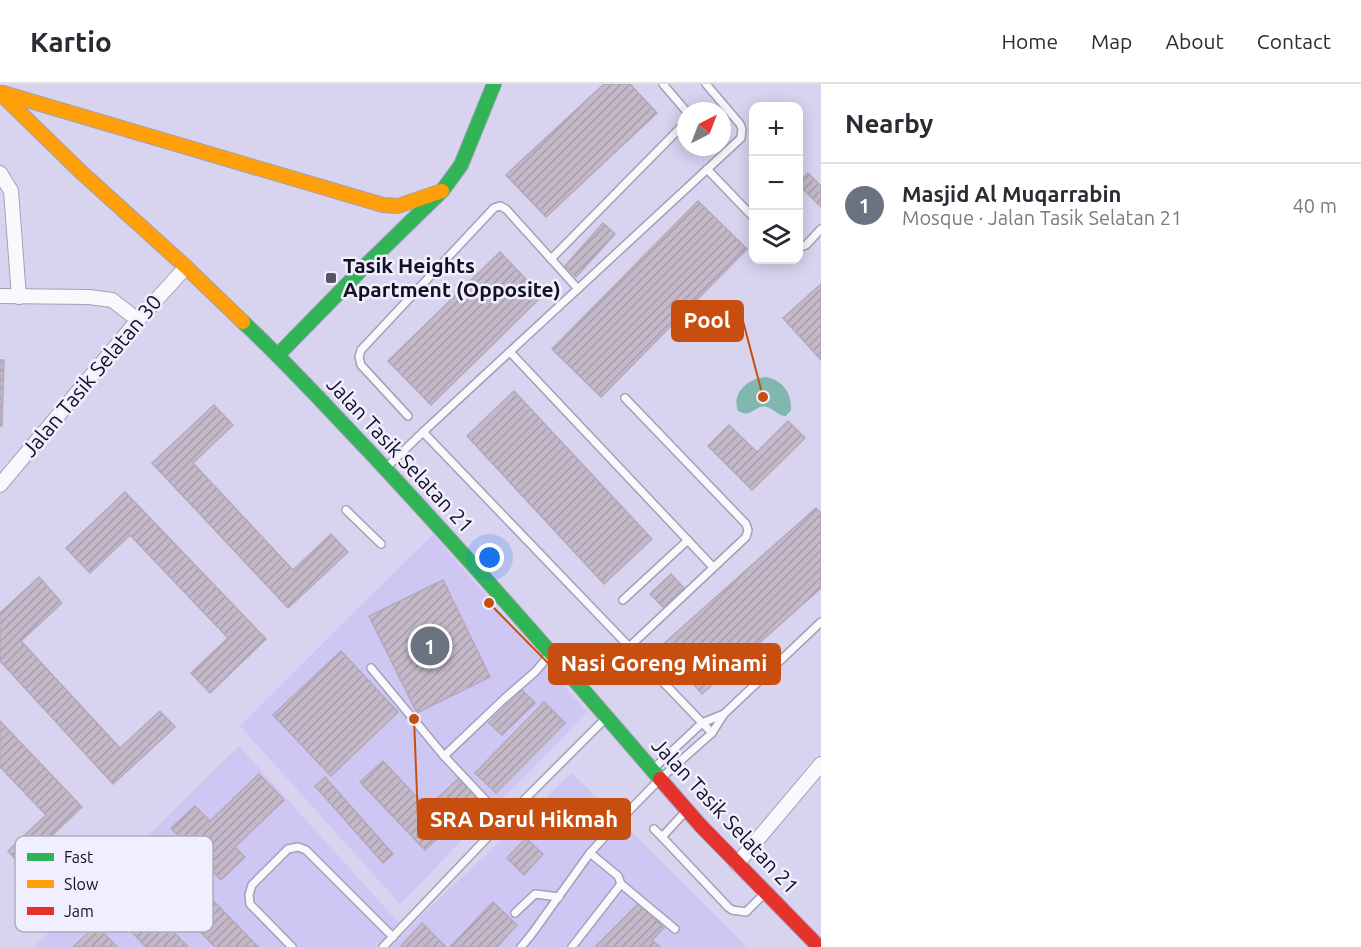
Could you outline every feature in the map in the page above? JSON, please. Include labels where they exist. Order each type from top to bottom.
[{"type":"street","points":[[278,355],[442,191],[461,165],[494,84]]},
{"type":"street","points":[[0,93],[383,205],[398,206],[442,191]]},
{"type":"street","name":"Jalan Tasik Selatan 21","points":[[0,93],[81,172],[186,267],[278,355],[551,652],[687,810],[819,947]]},
{"type":"street","points":[[0,173],[11,191],[19,297]]},
{"type":"street","name":"Jalan Tasik Selatan 30","points":[[0,485],[138,320],[186,267]]},
{"type":"street","points":[[0,296],[89,297],[112,300],[138,320]]},
{"type":"street","points":[[737,864],[821,764]]},
{"type":"lane","points":[[385,469],[738,142],[743,134],[740,124],[706,84]]},
{"type":"lane","points":[[666,85],[679,102]]},
{"type":"lane","points":[[551,259],[677,131]]},
{"type":"lane","points":[[707,169],[749,214]]},
{"type":"lane","points":[[408,416],[361,365],[359,357],[361,350],[494,208],[506,209],[578,289]]},
{"type":"lane","points":[[803,246],[821,229]]},
{"type":"lane","points":[[510,352],[713,567]]},
{"type":"lane","points":[[625,398],[746,524],[748,530],[746,537],[629,646]]},
{"type":"lane","points":[[423,432],[712,733]]},
{"type":"lane","points":[[346,510],[381,544]]},
{"type":"lane","points":[[623,600],[688,540]]},
{"type":"lane","points":[[656,774],[712,733],[724,714],[821,622]]},
{"type":"lane","points":[[444,756],[536,671],[551,652]]},
{"type":"lane","points":[[371,668],[444,756],[504,820]]},
{"type":"lane","points":[[521,947],[590,853],[656,774],[702,723],[724,714]]},
{"type":"lane","points":[[383,947],[606,717]]},
{"type":"lane","points":[[662,837],[687,810]]},
{"type":"lane","points":[[654,829],[730,909],[746,912],[765,893]]},
{"type":"lane","points":[[292,947],[250,904],[249,895],[252,885],[288,849],[298,847],[306,850],[393,937]]},
{"type":"lane","points":[[590,853],[618,876],[621,884],[675,929]]},
{"type":"lane","points":[[572,947],[621,884]]},
{"type":"lane","points":[[515,913],[535,894],[559,897]]},
{"type":"shaded area","points":[[766,377],[782,385],[788,393],[791,410],[786,416],[767,407],[759,407],[747,413],[738,411],[737,398],[743,387],[753,380]]},
{"type":"shaded area","points":[[433,534],[587,712],[400,904],[240,726]]},
{"type":"shaded area","points":[[239,746],[399,923],[379,947],[34,947],[49,932],[213,932],[213,836],[147,836]]},
{"type":"shaded area","points":[[572,773],[747,947],[391,947],[423,914]]},
{"type":"building","points":[[604,84],[630,84],[657,113],[546,217],[506,175]]},
{"type":"building","points":[[808,173],[821,186],[821,207],[803,189],[803,178]]},
{"type":"building","points":[[698,201],[747,249],[601,397],[552,349]]},
{"type":"building","points":[[603,223],[615,234],[576,277],[565,266]]},
{"type":"building","points":[[500,252],[542,296],[431,405],[388,361]]},
{"type":"building","points":[[821,284],[821,360],[783,318]]},
{"type":"building","points":[[0,360],[4,360],[2,426],[0,426]]},
{"type":"building","points":[[514,391],[652,539],[604,584],[467,436]]},
{"type":"building","points":[[214,405],[233,425],[193,463],[293,570],[331,534],[348,552],[288,608],[152,463]]},
{"type":"building","points":[[788,421],[805,438],[752,490],[708,446],[729,425],[757,452]]},
{"type":"building","points":[[125,492],[266,639],[210,693],[191,673],[228,638],[130,535],[90,573],[66,548]]},
{"type":"building","points":[[816,508],[821,513],[821,588],[702,694],[660,647]]},
{"type":"building","points":[[671,574],[684,588],[663,607],[650,594]]},
{"type":"building","points":[[39,577],[62,603],[21,641],[120,748],[160,711],[175,727],[113,784],[0,661],[0,613]]},
{"type":"building","points":[[443,580],[490,677],[417,713],[369,616]]},
{"type":"building","points":[[341,651],[398,712],[331,776],[273,715]]},
{"type":"building","points":[[522,690],[535,703],[502,735],[489,723]]},
{"type":"building","points":[[544,702],[565,723],[496,793],[475,773]]},
{"type":"building","points":[[0,721],[82,807],[52,836],[24,836],[46,815],[0,767]]},
{"type":"building","points":[[383,761],[427,808],[459,778],[479,799],[425,850],[360,782]]},
{"type":"building","points":[[259,774],[284,800],[235,847],[245,857],[221,880],[213,872],[213,836],[179,836],[171,828],[195,806],[210,821]]},
{"type":"building","points":[[325,777],[393,854],[383,863],[315,786]]},
{"type":"building","points":[[526,838],[543,854],[524,875],[507,858]]},
{"type":"building","points":[[15,844],[15,859],[8,851]]},
{"type":"building","points":[[213,900],[258,947],[215,947],[200,932],[213,932]]},
{"type":"building","points":[[493,902],[517,925],[497,947],[450,947]]},
{"type":"building","points":[[639,903],[664,928],[652,940],[660,947],[595,947]]},
{"type":"building","points":[[422,923],[445,946],[400,947]]},
{"type":"building","points":[[89,932],[103,932],[117,947],[73,947]]},
{"type":"building","points":[[132,932],[174,932],[188,947],[146,947]]},
{"type":"traffic: fast","points":[[278,355],[442,191],[461,165],[494,84]]},
{"type":"traffic: fast","points":[[243,322],[306,384],[441,530],[660,779]]},
{"type":"traffic: slow","points":[[0,93],[81,172],[243,322]]},
{"type":"traffic: slow","points":[[3,93],[383,205],[398,206],[442,191]]},
{"type":"traffic: jam","points":[[660,779],[700,825],[819,947]]},
{"type":"place","name":"Tasik Heights Apartment (Opposite)","points":[[331,278]]},
{"type":"place","name":"Pool","points":[[763,397]]},
{"type":"place","name":"Nasi Goreng Minami","points":[[489,603]]},
{"type":"place","name":"Masjid Al Muqarrabin","points":[[430,646]]},
{"type":"place","name":"SRA Darul Hikmah","points":[[414,719]]}]
